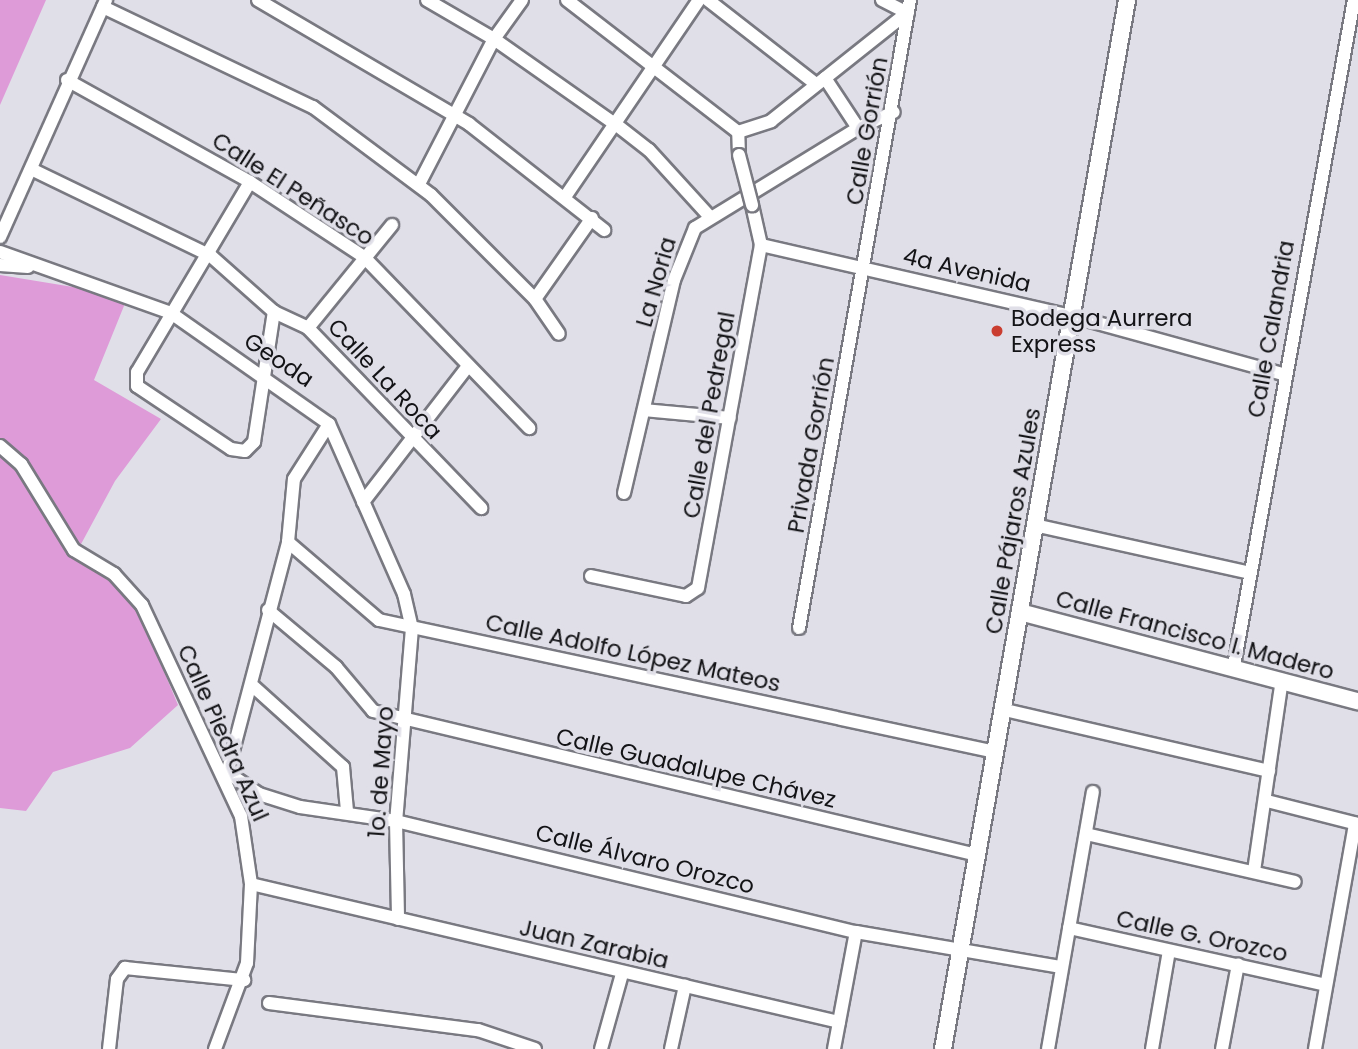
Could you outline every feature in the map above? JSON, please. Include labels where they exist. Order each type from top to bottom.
[{"type":"street","points":[[258,0],[452,114],[565,197],[604,230]]},
{"type":"street","points":[[427,0],[449,6],[618,126],[649,150],[709,216]]},
{"type":"street","points":[[419,184],[452,114],[494,39],[522,0]]},
{"type":"street","points":[[566,0],[738,132],[739,155],[761,245]]},
{"type":"street","points":[[565,197],[618,126],[699,0]]},
{"type":"street","points":[[708,0],[820,81],[858,128]]},
{"type":"street","points":[[882,0],[908,9]]},
{"type":"street","name":"Calle Pájaros Azules","points":[[943,1049],[1005,710],[1034,525],[1127,0]]},
{"type":"street","name":"Calle Calandria","points":[[1234,666],[1283,374],[1354,0]]},
{"type":"street","points":[[0,237],[67,80],[104,4],[284,90],[419,184],[535,299],[559,334]]},
{"type":"street","points":[[738,132],[771,121],[908,9]]},
{"type":"street","name":"Calle Gorrión","points":[[864,268],[894,112],[908,9]]},
{"type":"street","name":"Calle El Peñasco","points":[[67,80],[250,182],[364,257],[529,428]]},
{"type":"street","name":"La Noria","points":[[624,494],[679,261],[695,228],[709,216],[858,128],[894,112]]},
{"type":"street","name":"Calle La Roca","points":[[31,169],[211,256],[274,312],[308,328],[481,508]]},
{"type":"street","points":[[250,182],[211,256],[171,313],[137,372],[141,391],[231,449],[245,451],[254,442],[274,312]]},
{"type":"street","points":[[535,299],[592,218]]},
{"type":"street","points":[[308,328],[392,225]]},
{"type":"street","name":"4a Avenida","points":[[761,245],[1072,316],[1283,374]]},
{"type":"street","name":"Calle del Pedregal","points":[[591,576],[686,596],[695,592],[761,245]]},
{"type":"street","name":"Geoda","points":[[0,252],[171,313],[263,374],[329,424],[404,594],[412,628]]},
{"type":"street","points":[[0,265],[46,268]]},
{"type":"street","name":"Privada Gorrión","points":[[799,628],[864,268]]},
{"type":"street","points":[[363,502],[410,437],[468,366]]},
{"type":"street","points":[[644,410],[730,418]]},
{"type":"street","points":[[226,779],[254,687],[268,611],[288,542],[294,479],[329,424]]},
{"type":"street","name":"Calle Piedra Azul","points":[[0,446],[21,464],[74,550],[114,574],[142,605],[226,779],[241,816],[251,884],[244,980],[215,1049]]},
{"type":"street","points":[[1034,525],[1250,573]]},
{"type":"street","name":"Calle Adolfo López Mateos","points":[[288,542],[367,612],[412,628],[996,752]]},
{"type":"street","name":"Calle Guadalupe Chávez","points":[[268,611],[336,667],[369,709],[405,721],[977,855]]},
{"type":"street","name":"Calle Francisco I. Madero","points":[[1020,612],[1234,666],[1358,701]]},
{"type":"street","name":"1o. de Mayo","points":[[398,919],[396,821],[412,628]]},
{"type":"street","points":[[1254,871],[1267,801],[1282,680]]},
{"type":"street","points":[[254,687],[343,767],[347,811]]},
{"type":"street","points":[[1005,710],[1269,771]]},
{"type":"street","name":"Calle Álvaro Orozco","points":[[226,779],[278,802],[396,821],[856,932],[959,954],[1060,967]]},
{"type":"street","points":[[1048,1049],[1060,967],[1093,792]]},
{"type":"street","points":[[1267,801],[1357,824],[1314,1049]]},
{"type":"street","points":[[1086,834],[1295,882]]},
{"type":"street","name":"Juan Zarabia","points":[[251,884],[622,974],[839,1022]]},
{"type":"street","name":"Calle G. Orozco","points":[[1069,928],[1326,985]]},
{"type":"street","points":[[834,1049],[856,932]]},
{"type":"street","points":[[1152,1049],[1169,951]]},
{"type":"street","points":[[1222,1049],[1237,964]]},
{"type":"street","points":[[109,1049],[120,972],[133,967],[244,980]]},
{"type":"street","points":[[601,1049],[622,974]]},
{"type":"street","points":[[671,1049],[685,986]]},
{"type":"street","points":[[269,1003],[478,1030],[535,1049]]},
{"type":"shaded area","points":[[0,0],[46,0],[0,105]]},
{"type":"shaded area","points":[[0,275],[128,296],[94,380],[161,419],[115,481],[80,546],[135,602],[178,705],[130,748],[53,772],[26,811],[0,808]]},
{"type":"place","name":"Bodega Aurrera Express","points":[[997,331]]}]
